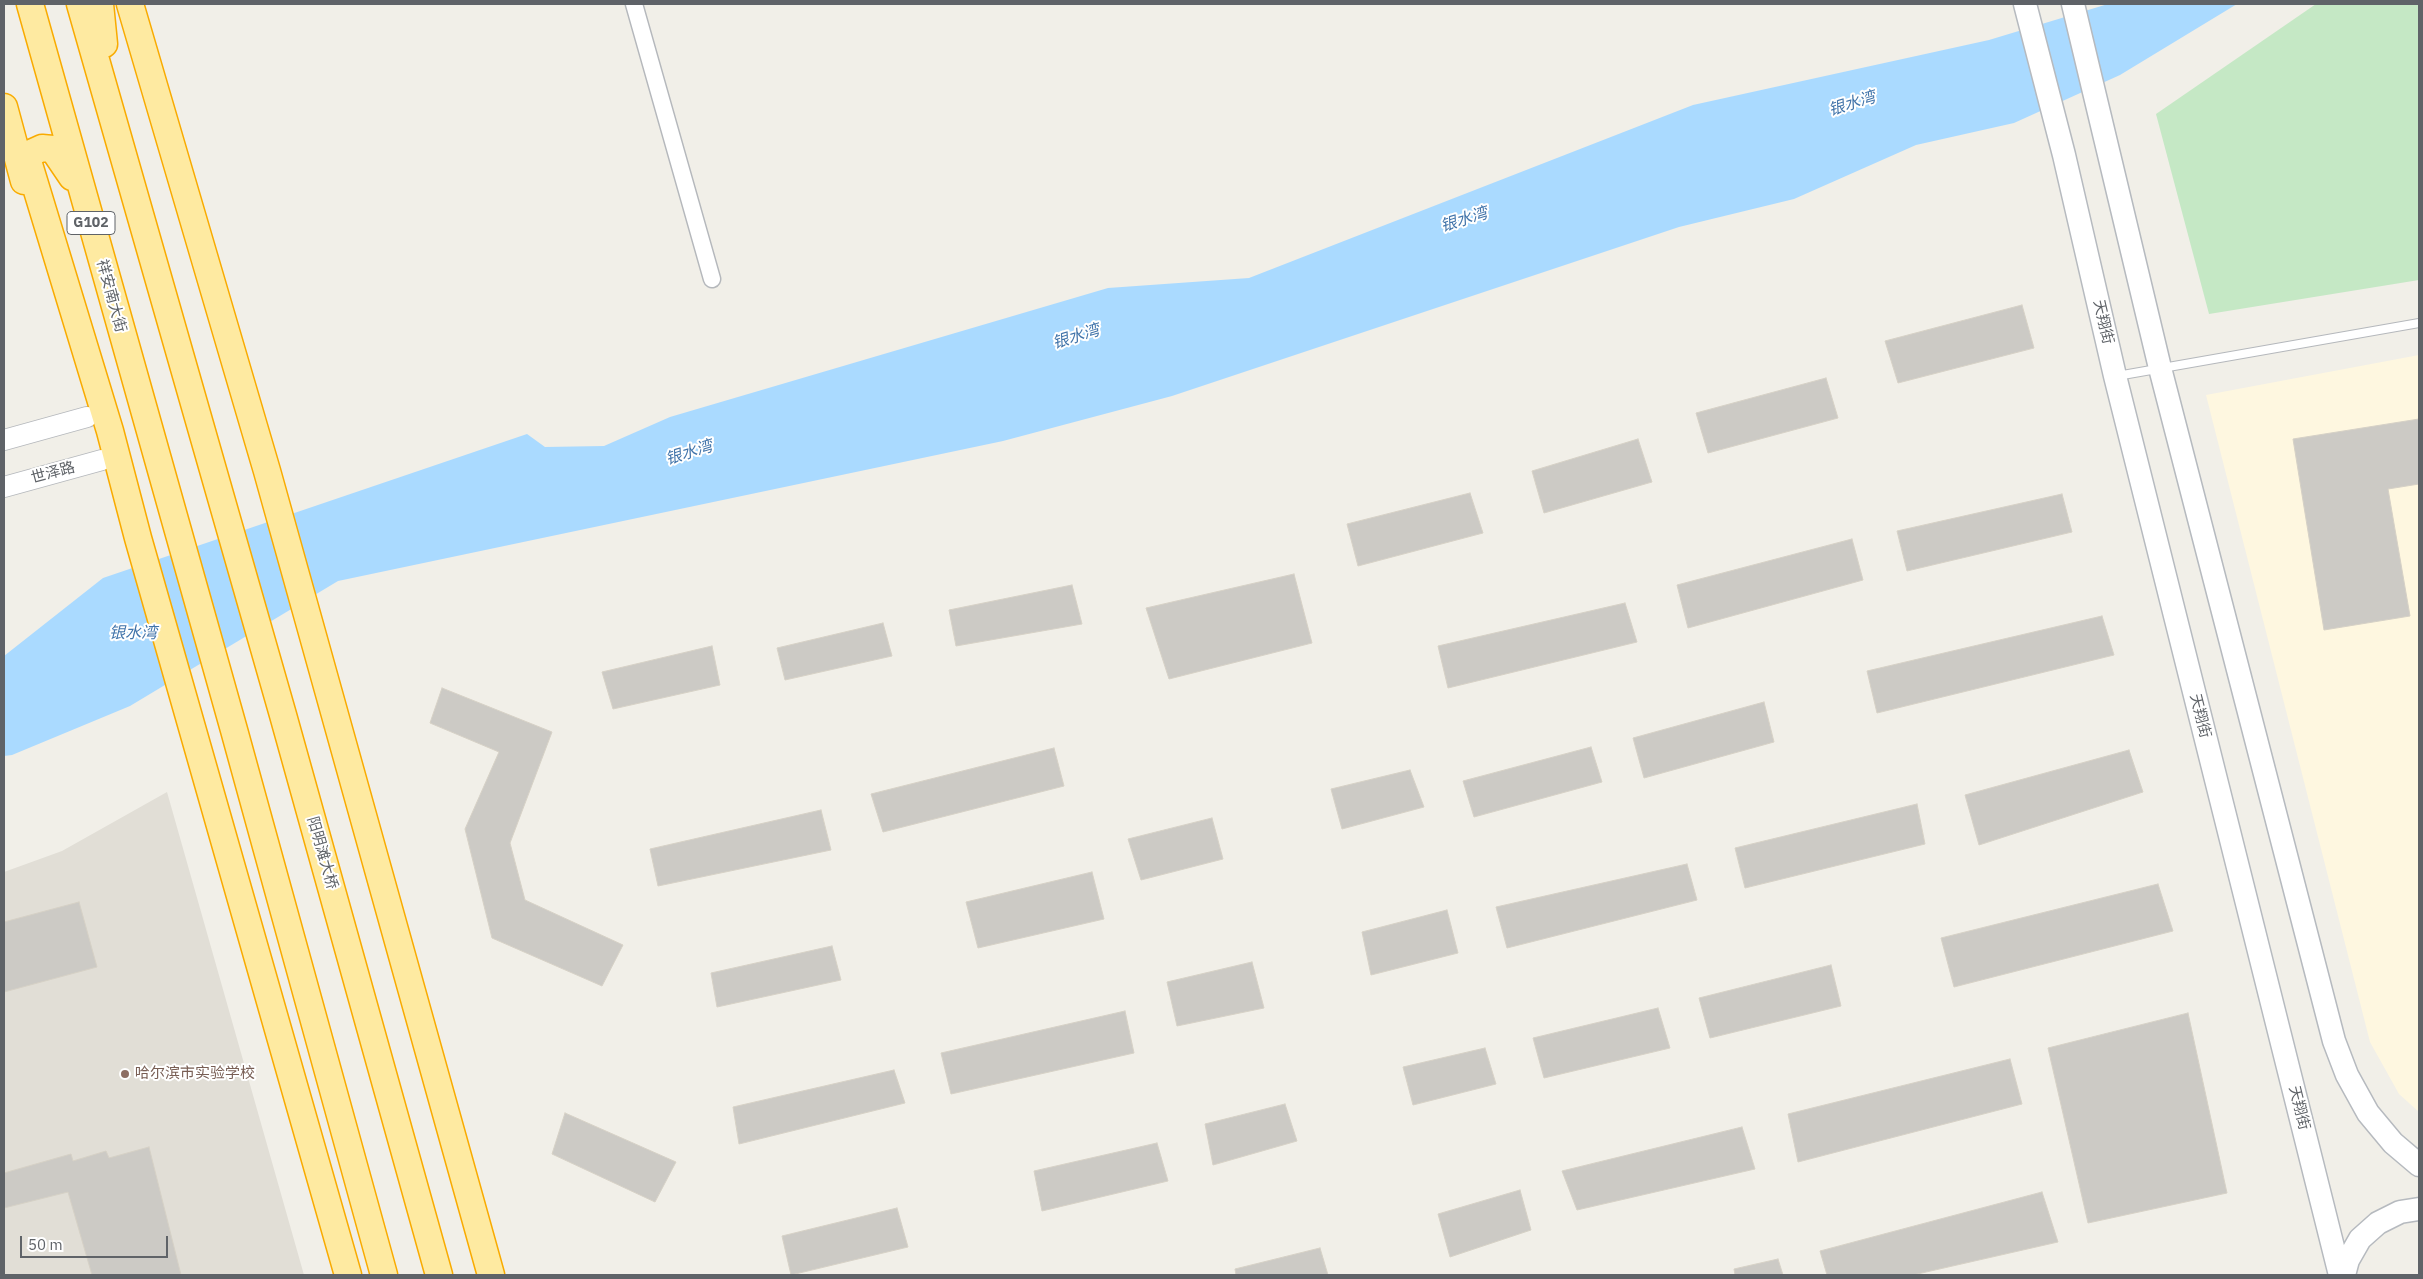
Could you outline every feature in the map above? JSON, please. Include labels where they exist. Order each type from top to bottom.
[{"type":"highway","points":[[10,4],[53,88]]},
{"type":"highway","name":"祥安南大街","points":[[30,4],[234,730],[384,1275]]},
{"type":"highway","points":[[80,4],[111,112]]},
{"type":"highway","points":[[100,4],[111,112]]},
{"type":"highway","points":[[130,4],[267,471],[491,1275]]},
{"type":"highway","points":[[4,107],[88,417],[131,541],[348,1275]]},
{"type":"highway","name":"阳明滩大桥","points":[[111,112],[440,1275]]},
{"type":"highway","points":[[83,194],[53,149],[42,148],[31,153],[28,161],[110,431],[131,541]]},
{"type":"highway","points":[[187,735],[334,1275]]},
{"type":"main road","points":[[2073,4],[2160,368],[2334,1041],[2347,1075],[2368,1113],[2393,1143],[2419,1164]]},
{"type":"main road","name":"天翔街","points":[[2026,9],[2064,155],[2115,376],[2340,1275]]},
{"type":"main road","points":[[2344,1275],[2348,1260],[2360,1239],[2378,1223],[2400,1212],[2419,1209]]},
{"type":"street","points":[[634,4],[712,279]]},
{"type":"street","points":[[4,440],[88,417]]},
{"type":"street","name":"世泽路","points":[[4,487],[102,460]]},
{"type":"lane","points":[[2115,376],[2419,323]]},
{"type":"shaded area","points":[[2419,355],[2419,1112],[2399,1094],[2370,1042],[2206,395]]},
{"type":"shaded area","name":"哈尔滨市实验学校","points":[[167,792],[304,1275],[4,1275],[4,872],[62,851]]},
{"type":"green space","points":[[2316,4],[2419,4],[2419,280],[2209,314],[2156,114]]},
{"type":"water","name":"银水湾","points":[[2108,4],[2237,4],[2120,75],[2014,123],[1916,145],[1794,199],[1679,227],[1172,396],[1003,441],[338,581],[130,706],[12,755],[4,756],[4,656],[103,578],[527,434],[545,447],[604,446],[670,417],[1108,288],[1249,278],[1693,105],[1989,40]]},
{"type":"building","points":[[2022,305],[2034,348],[1898,383],[1885,341]]},
{"type":"building","points":[[1826,378],[1838,418],[1708,453],[1696,413]]},
{"type":"building","points":[[2419,419],[2419,484],[2388,489],[2410,616],[2324,630],[2293,439]]},
{"type":"building","points":[[1638,439],[1652,482],[1544,513],[1532,471]]},
{"type":"building","points":[[1470,493],[1483,533],[1358,566],[1347,524]]},
{"type":"building","points":[[2062,494],[2072,532],[1907,571],[1897,531]]},
{"type":"building","points":[[1852,539],[1863,580],[1688,628],[1677,585]]},
{"type":"building","points":[[1294,574],[1312,643],[1169,679],[1146,608]]},
{"type":"building","points":[[1072,585],[1082,624],[956,646],[949,610]]},
{"type":"building","points":[[1625,603],[1637,642],[1448,688],[1438,646]]},
{"type":"building","points":[[2102,616],[2114,655],[1877,713],[1867,671]]},
{"type":"building","points":[[883,623],[892,656],[785,680],[777,648]]},
{"type":"building","points":[[712,646],[720,685],[613,709],[602,672]]},
{"type":"building","points":[[442,688],[552,732],[510,843],[525,900],[623,945],[602,986],[492,938],[465,829],[499,752],[430,723]]},
{"type":"building","points":[[1764,702],[1774,742],[1644,778],[1633,738]]},
{"type":"building","points":[[1591,747],[1602,782],[1474,817],[1463,781]]},
{"type":"building","points":[[1054,748],[1064,786],[883,832],[871,794]]},
{"type":"building","points":[[2129,750],[2143,792],[1979,845],[1965,795]]},
{"type":"building","points":[[1410,770],[1424,807],[1342,829],[1331,789]]},
{"type":"building","points":[[1917,804],[1925,844],[1745,888],[1735,848]]},
{"type":"building","points":[[821,810],[831,850],[658,886],[650,849]]},
{"type":"building","points":[[1212,818],[1223,859],[1141,880],[1128,839]]},
{"type":"building","points":[[1687,864],[1697,900],[1507,948],[1496,907]]},
{"type":"building","points":[[1092,872],[1104,919],[978,948],[966,902]]},
{"type":"building","points":[[2158,884],[2173,931],[1954,987],[1941,938]]},
{"type":"building","points":[[79,902],[97,967],[4,992],[4,922]]},
{"type":"building","points":[[1447,910],[1458,953],[1371,975],[1362,932]]},
{"type":"building","points":[[832,946],[841,980],[717,1007],[711,973]]},
{"type":"building","points":[[1252,962],[1264,1008],[1177,1026],[1167,982]]},
{"type":"building","points":[[1831,965],[1841,1006],[1710,1038],[1699,998]]},
{"type":"building","points":[[1658,1008],[1670,1048],[1544,1078],[1533,1038]]},
{"type":"building","points":[[1125,1011],[1134,1053],[951,1094],[941,1053]]},
{"type":"building","points":[[2188,1013],[2227,1193],[2088,1223],[2048,1048]]},
{"type":"building","points":[[1485,1048],[1496,1084],[1413,1105],[1403,1067]]},
{"type":"building","points":[[2010,1059],[2022,1104],[1798,1162],[1788,1114]]},
{"type":"building","points":[[894,1070],[905,1103],[739,1144],[733,1107]]},
{"type":"building","points":[[1285,1104],[1297,1141],[1213,1165],[1205,1124]]},
{"type":"building","points":[[565,1113],[676,1162],[655,1202],[552,1154]]},
{"type":"building","points":[[1742,1127],[1755,1169],[1577,1210],[1562,1171]]},
{"type":"building","points":[[1157,1143],[1168,1181],[1042,1211],[1034,1171]]},
{"type":"building","points":[[149,1147],[181,1275],[92,1275],[68,1192],[4,1208],[4,1173],[71,1154],[73,1161],[106,1151],[109,1158]]},
{"type":"building","points":[[1520,1190],[1531,1230],[1450,1257],[1438,1214]]},
{"type":"building","points":[[2042,1192],[2058,1242],[1913,1275],[1827,1275],[1820,1251]]},
{"type":"building","points":[[897,1208],[908,1247],[791,1275],[782,1236]]},
{"type":"building","points":[[1320,1248],[1328,1275],[1236,1275],[1235,1269]]},
{"type":"building","points":[[1778,1259],[1783,1275],[1735,1275],[1734,1269]]},
{"type":"place","name":"哈尔滨市实验学校","points":[[125,1074]]}]
